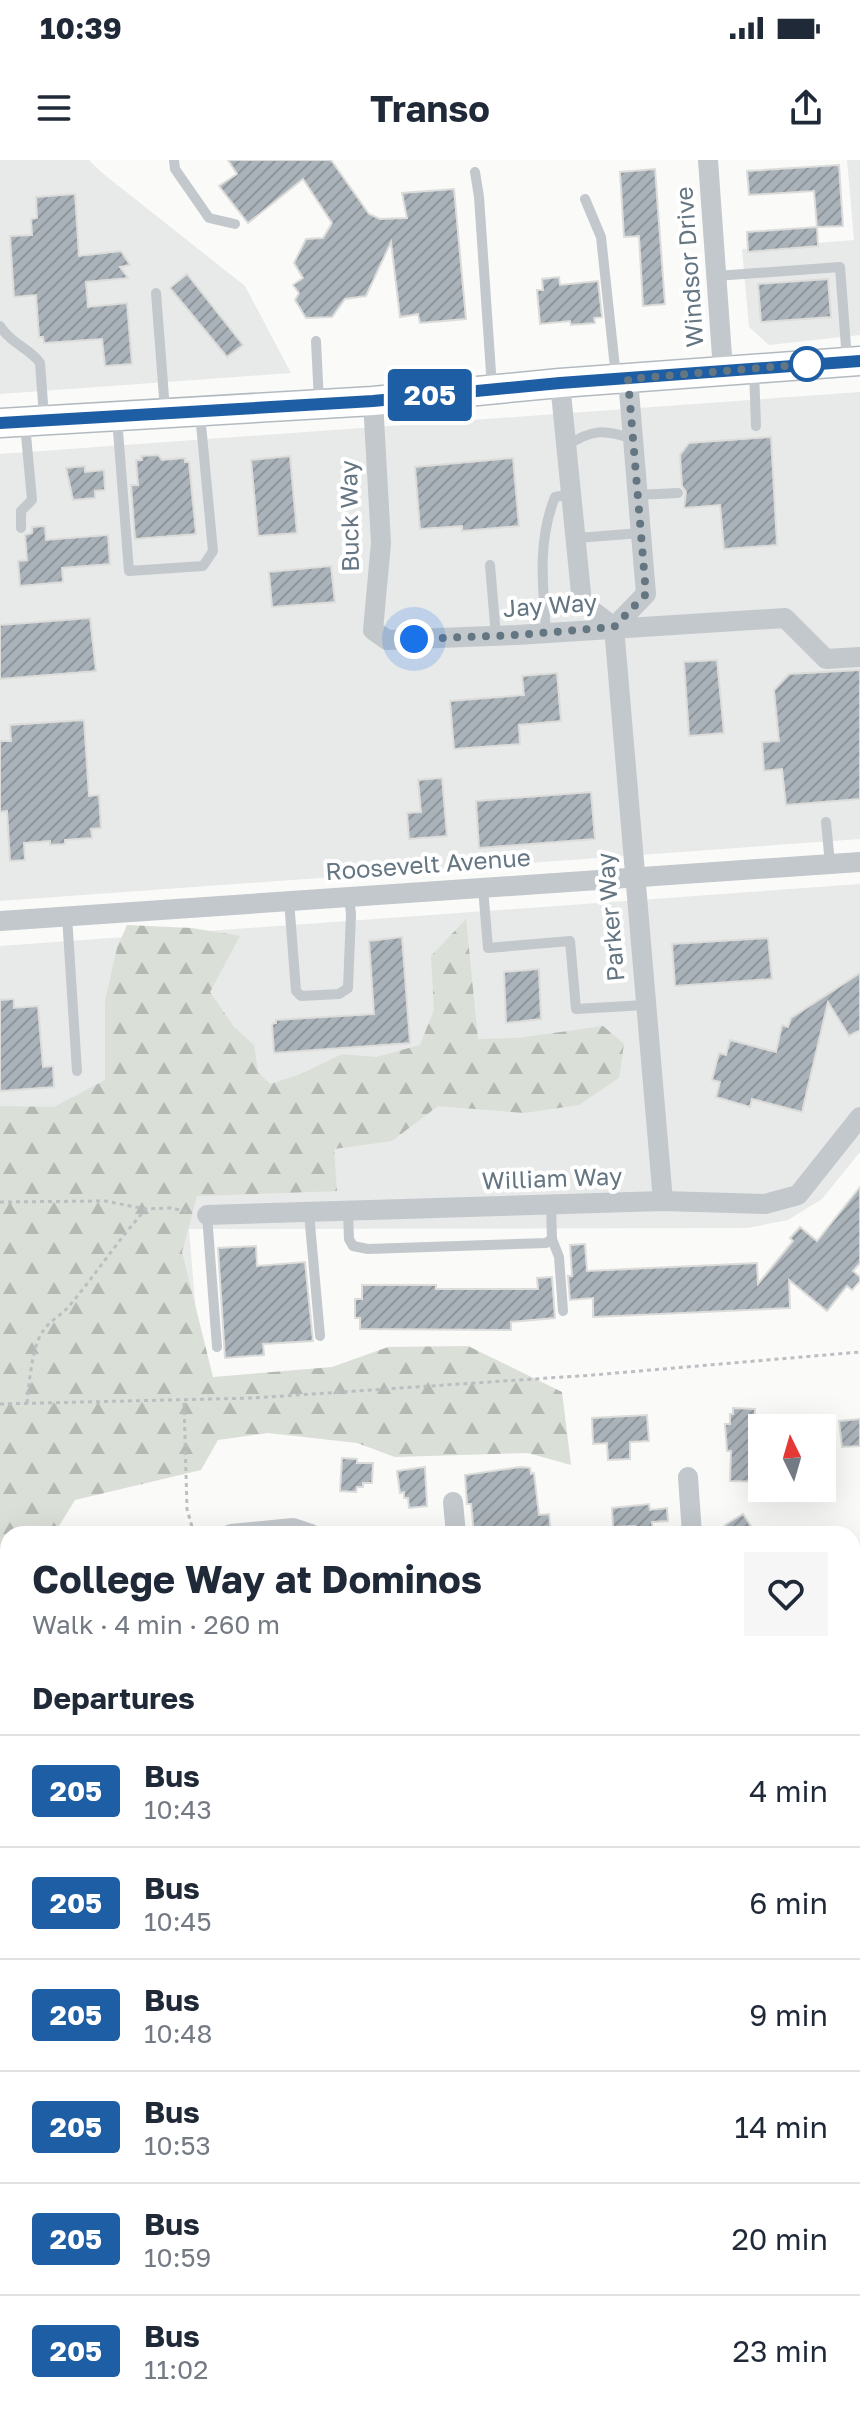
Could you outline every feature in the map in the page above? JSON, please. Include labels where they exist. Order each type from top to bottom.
[{"type":"main road","points":[[23,422],[373,401],[560,383],[854,361]]},
{"type":"street","name":"Windsor Drive","points":[[708,160],[723,370]]},
{"type":"street","points":[[560,383],[582,603],[614,627],[646,594],[633,439],[622,379]]},
{"type":"street","name":"Buck Way","points":[[373,401],[381,543],[373,630]]},
{"type":"street","name":"Jay Way","points":[[373,630],[387,640],[785,618],[826,659],[860,657]]},
{"type":"street","name":"Parker Way","points":[[614,627],[663,1201]]},
{"type":"street","name":"Roosevelt Avenue","points":[[0,921],[860,862]]},
{"type":"street","name":"William Way","points":[[207,1215],[663,1201],[765,1204],[798,1195],[860,1117]]},
{"type":"street","points":[[688,1477],[691,1526]]},
{"type":"street","points":[[453,1502],[455,1526]]},
{"type":"lane","points":[[174,160],[175,169],[209,218],[235,224]]},
{"type":"lane","points":[[475,172],[492,389]]},
{"type":"lane","points":[[585,199],[601,237],[622,379]]},
{"type":"lane","points":[[716,276],[840,267],[854,361]]},
{"type":"lane","points":[[156,293],[165,413]]},
{"type":"lane","points":[[0,326],[5,334],[37,357],[40,363],[23,422],[32,500],[21,511],[21,528]]},
{"type":"lane","points":[[316,341],[319,404]]},
{"type":"lane","points":[[754,368],[756,426]]},
{"type":"lane","points":[[116,416],[129,571],[203,566],[213,551],[200,411]]},
{"type":"lane","points":[[566,446],[586,434],[598,432],[610,431],[633,439]]},
{"type":"lane","points":[[637,495],[678,493]]},
{"type":"lane","points":[[546,632],[541,552],[547,516],[555,497],[573,494]]},
{"type":"lane","points":[[577,538],[641,533]]},
{"type":"lane","points":[[490,565],[496,636]]},
{"type":"lane","points":[[826,822],[830,864]]},
{"type":"lane","points":[[483,888],[488,948],[570,941],[576,1009],[645,1005]]},
{"type":"lane","points":[[289,900],[296,991],[301,996],[339,994],[348,988],[349,897]]},
{"type":"lane","points":[[67,916],[77,1071]]},
{"type":"lane","points":[[551,1205],[552,1239],[559,1257],[563,1311]]},
{"type":"lane","points":[[348,1212],[349,1239],[359,1249],[527,1244],[546,1243],[552,1239]]},
{"type":"lane","points":[[309,1213],[320,1336]]},
{"type":"lane","points":[[207,1215],[217,1347]]},
{"type":"path","points":[[0,1202],[105,1201],[207,1215]]},
{"type":"path","points":[[27,1403],[31,1370],[42,1332],[66,1310],[101,1267],[117,1241],[146,1209]]},
{"type":"path","points":[[0,1404],[184,1401],[593,1375],[860,1352]]},
{"type":"path","points":[[184,1401],[187,1509],[192,1526]]},
{"type":"shaded area","points":[[0,160],[89,160],[245,286],[291,373],[0,394]]},
{"type":"shaded area","points":[[847,160],[860,160],[860,335],[769,345],[749,327],[742,249],[854,240]]},
{"type":"shaded area","points":[[860,392],[860,839],[0,901],[0,454]]},
{"type":"shaded area","points":[[860,884],[860,1152],[822,1199],[788,1220],[747,1228],[189,1229],[201,1375],[0,1275],[0,946]]},
{"type":"green space","points":[[466,919],[478,1039],[518,1038],[603,1026],[624,1044],[619,1078],[579,1105],[524,1113],[438,1106],[392,1141],[334,1149],[337,1191],[197,1196],[182,1252],[213,1377],[332,1367],[388,1347],[468,1346],[562,1392],[571,1465],[528,1453],[395,1457],[357,1443],[268,1433],[218,1440],[201,1470],[75,1500],[59,1526],[0,1526],[0,1106],[54,1107],[105,1080],[105,1001],[117,948],[127,925],[192,928],[240,936],[210,992],[234,1027],[254,1045],[258,1072],[270,1084],[301,1074],[342,1054],[376,1057],[420,1045],[434,1010],[431,956]]},
{"type":"building","points":[[228,160],[331,160],[369,214],[380,219],[407,218],[402,193],[454,189],[466,319],[420,323],[418,314],[400,317],[391,242],[366,296],[345,299],[332,317],[306,318],[295,300],[299,293],[293,285],[303,278],[294,263],[306,239],[323,238],[332,223],[303,179],[248,223],[219,186],[237,174]]},
{"type":"building","points":[[839,165],[843,226],[817,227],[814,191],[749,195],[747,171]]},
{"type":"building","points":[[655,169],[665,304],[643,306],[639,236],[624,237],[620,172]]},
{"type":"building","points":[[75,194],[79,256],[121,251],[130,265],[120,267],[128,278],[86,282],[88,307],[127,303],[132,364],[105,366],[102,339],[44,343],[43,337],[39,337],[36,295],[14,297],[10,236],[32,235],[31,219],[37,218],[36,197]]},
{"type":"building","points":[[817,227],[818,246],[748,252],[747,232]]},
{"type":"building","points":[[187,274],[243,345],[227,357],[170,288]]},
{"type":"building","points":[[559,277],[560,285],[598,281],[602,317],[594,318],[595,323],[571,325],[570,321],[540,324],[537,290],[543,290],[542,279]]},
{"type":"building","points":[[828,279],[831,317],[761,322],[758,284]]},
{"type":"building","points":[[771,437],[777,545],[724,549],[720,505],[684,508],[686,492],[682,486],[680,455],[689,443]]},
{"type":"building","points":[[158,455],[162,460],[185,458],[185,462],[189,462],[196,534],[135,539],[131,485],[138,485],[136,460],[142,460],[141,456]]},
{"type":"building","points":[[290,456],[297,533],[258,536],[251,460]]},
{"type":"building","points":[[513,458],[519,526],[462,531],[462,526],[420,529],[415,467]]},
{"type":"building","points":[[85,466],[85,472],[104,470],[105,490],[95,491],[95,498],[73,500],[66,468]]},
{"type":"building","points":[[45,526],[46,540],[108,535],[110,564],[62,568],[63,582],[20,586],[18,561],[27,560],[25,535],[32,533],[32,527]]},
{"type":"building","points":[[331,566],[335,602],[272,607],[269,572]]},
{"type":"building","points":[[90,618],[96,671],[0,679],[0,625]]},
{"type":"building","points":[[717,660],[724,733],[689,736],[684,662]]},
{"type":"building","points":[[860,670],[860,799],[786,805],[782,769],[764,771],[762,742],[779,741],[774,690],[789,674]]},
{"type":"building","points":[[557,673],[561,721],[519,725],[520,744],[454,749],[450,701],[524,695],[522,676]]},
{"type":"building","points":[[84,720],[89,796],[99,795],[101,828],[91,829],[92,838],[65,840],[65,844],[50,845],[50,841],[24,843],[25,860],[10,861],[7,811],[0,812],[0,741],[11,741],[10,725]]},
{"type":"building","points":[[442,778],[447,836],[409,839],[407,813],[421,812],[418,780]]},
{"type":"building","points":[[591,792],[595,839],[479,848],[476,801]]},
{"type":"building","points":[[402,937],[410,1043],[274,1053],[272,1024],[276,1020],[374,1014],[369,941]]},
{"type":"building","points":[[768,938],[772,979],[675,986],[672,944]]},
{"type":"building","points":[[539,969],[541,1019],[506,1023],[504,972]]},
{"type":"building","points":[[860,973],[860,1030],[849,1036],[828,1002],[802,1112],[752,1099],[750,1107],[716,1097],[720,1082],[712,1080],[719,1053],[726,1055],[730,1040],[776,1052],[782,1025],[788,1027],[791,1018]]},
{"type":"building","points":[[14,999],[14,1008],[38,1006],[43,1067],[53,1066],[54,1087],[0,1091],[0,1000]]},
{"type":"building","points":[[860,1187],[860,1263],[853,1271],[860,1281],[852,1290],[847,1286],[827,1311],[789,1280],[790,1308],[593,1317],[593,1298],[570,1300],[570,1245],[585,1244],[587,1271],[757,1263],[758,1284],[793,1241],[790,1238],[800,1227],[817,1241]]},
{"type":"building","points":[[256,1246],[257,1266],[305,1262],[313,1341],[263,1344],[264,1355],[225,1358],[218,1248]]},
{"type":"building","points":[[552,1277],[555,1318],[511,1322],[511,1330],[360,1329],[360,1318],[355,1318],[355,1299],[362,1299],[362,1285],[538,1289],[537,1278]]},
{"type":"building","points":[[733,1408],[755,1409],[755,1414],[748,1414],[748,1482],[730,1481],[731,1451],[727,1451],[725,1424],[730,1424],[730,1414],[733,1414]]},
{"type":"building","points":[[647,1415],[649,1441],[630,1442],[630,1459],[608,1460],[607,1443],[593,1444],[592,1418]]},
{"type":"building","points":[[860,1419],[860,1446],[842,1447],[839,1421]]},
{"type":"building","points":[[342,1458],[357,1459],[357,1463],[373,1463],[372,1483],[363,1483],[363,1487],[357,1487],[356,1492],[340,1491]]},
{"type":"building","points":[[425,1467],[427,1506],[409,1508],[408,1498],[404,1498],[404,1492],[400,1493],[397,1471]]},
{"type":"building","points":[[530,1468],[531,1474],[534,1473],[539,1515],[549,1514],[550,1526],[473,1526],[471,1504],[467,1504],[465,1475]]},
{"type":"building","points":[[649,1504],[650,1510],[667,1508],[668,1521],[652,1522],[652,1526],[613,1526],[612,1508]]},
{"type":"building","points":[[743,1514],[751,1526],[726,1526]]},
{"type":"bus line","name":"205","points":[[0,423],[373,401],[560,383],[860,361]]},
{"type":"route","points":[[414,639],[614,627],[646,594],[628,379],[807,364]]}]
